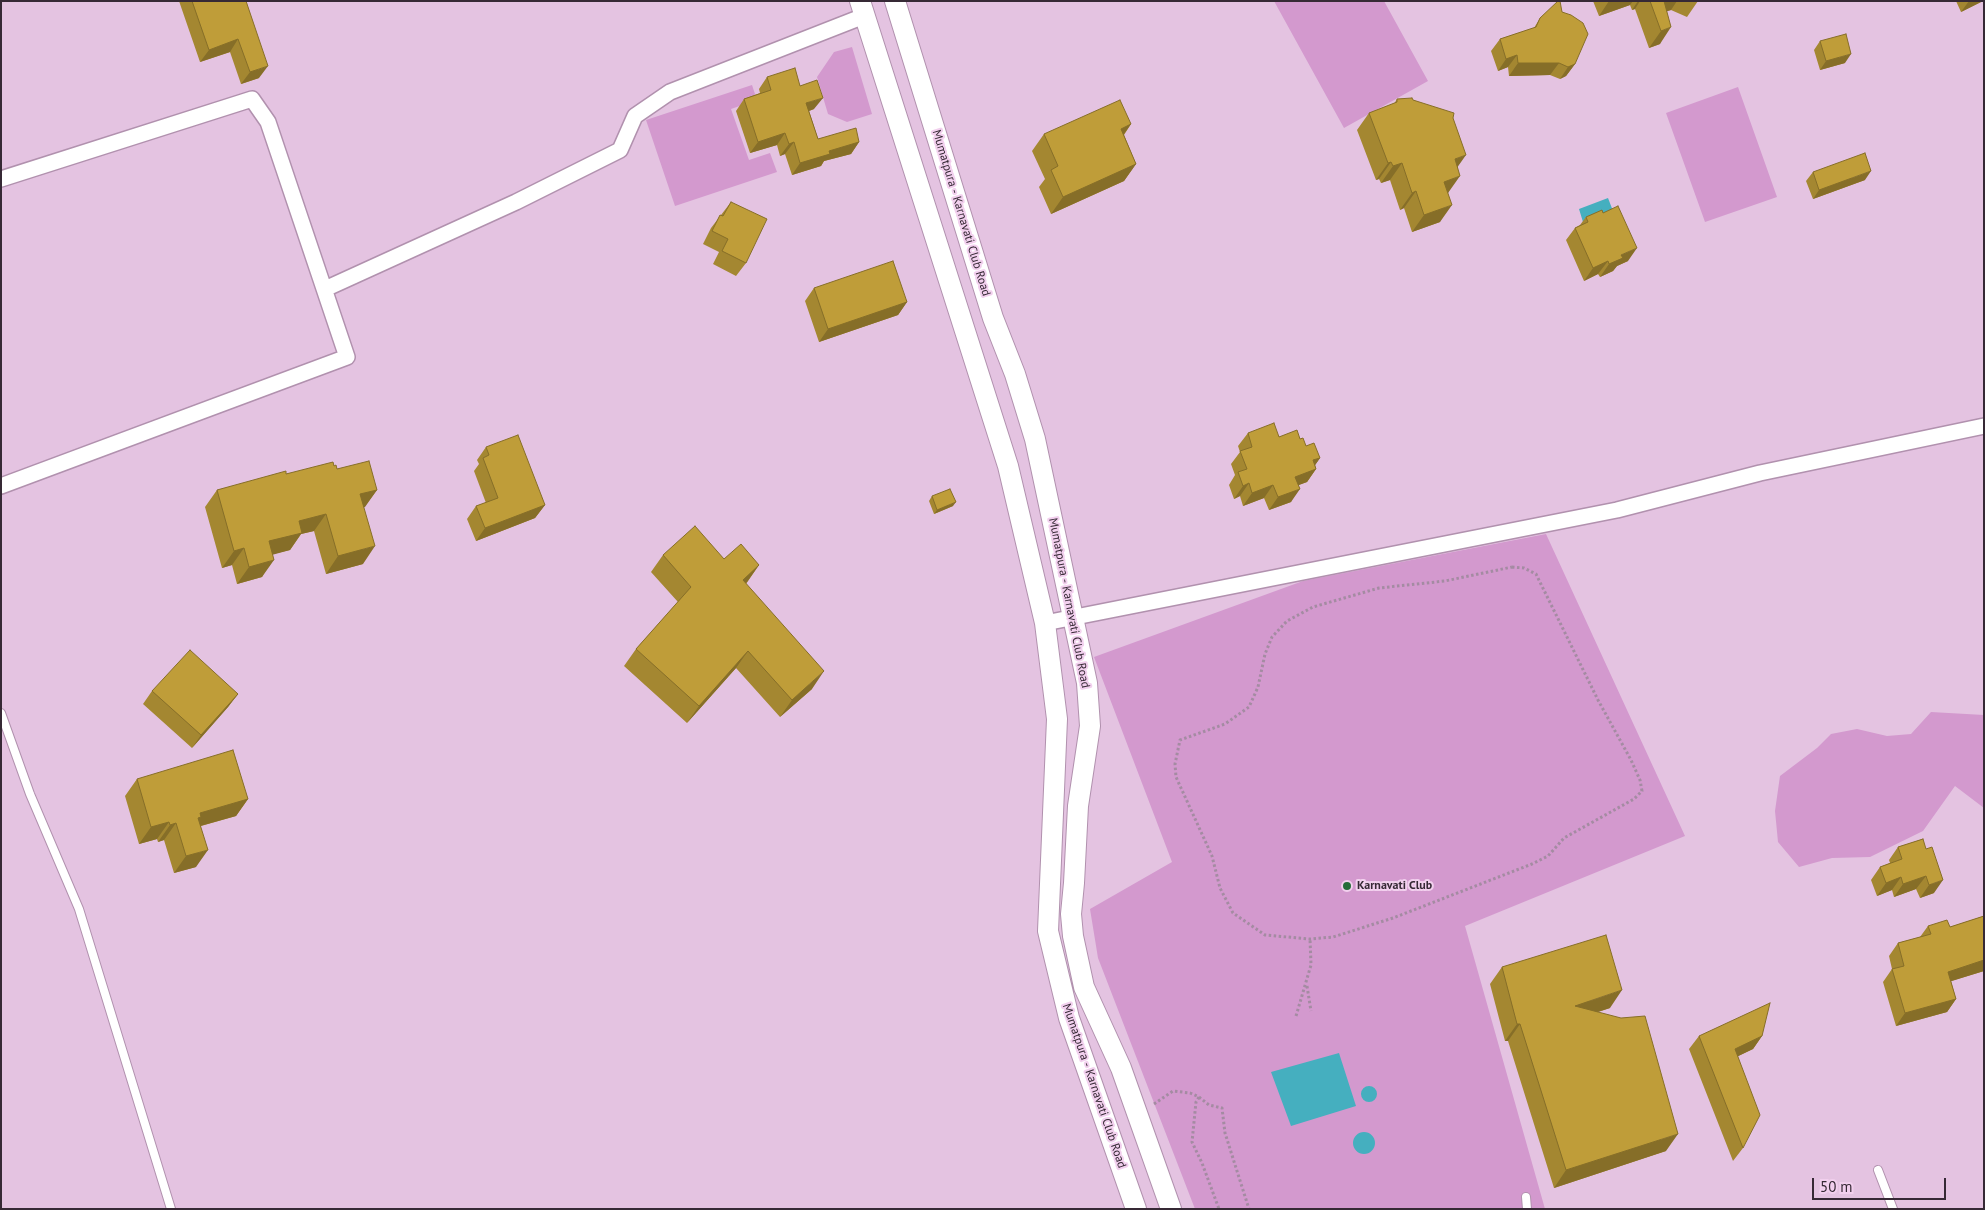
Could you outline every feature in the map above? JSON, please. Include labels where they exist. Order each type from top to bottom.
[{"type":"street","name":"Mumatpura - Karnavati Club Road","points":[[895,1],[993,318],[1015,374],[1036,439],[1087,683],[1090,726],[1078,806],[1074,883],[1070,914],[1073,936],[1084,987],[1121,1068],[1171,1209]]},
{"type":"street","name":"Mumatpura - Karnavati Club Road","points":[[862,9],[1008,466],[1045,623],[1057,719],[1048,931],[1069,1018],[1136,1209]]},
{"type":"street","points":[[324,289],[516,202],[620,150],[635,116],[670,92],[862,9]]},
{"type":"street","points":[[1,179],[252,99],[268,122],[347,357],[1,486]]},
{"type":"street","points":[[1045,623],[1617,510],[1760,473],[1984,426]]},
{"type":"lane","points":[[1,713],[30,794],[78,910],[171,1209]]},
{"type":"lane","points":[[1878,1170],[1893,1209]]},
{"type":"lane","points":[[1526,1197],[1527,1209]]},
{"type":"path","points":[[1512,567],[1524,568],[1536,574],[1594,692],[1631,760],[1640,780],[1642,791],[1634,799],[1564,838],[1548,856],[1532,864],[1393,918],[1333,937],[1310,938],[1265,936],[1233,913],[1220,888],[1212,856],[1176,777],[1175,764],[1180,740],[1194,734],[1210,731],[1225,724],[1248,707],[1258,687],[1265,654],[1272,637],[1288,621],[1313,607],[1379,588],[1445,581],[1512,567]]},
{"type":"path","points":[[1296,1016],[1311,965],[1310,938]]},
{"type":"path","points":[[1307,982],[1311,1011]]},
{"type":"path","points":[[1154,1104],[1173,1091],[1190,1093],[1199,1097],[1209,1106],[1222,1108],[1225,1133],[1249,1209]]},
{"type":"path","points":[[1199,1097],[1196,1102],[1192,1142],[1219,1209]]},
{"type":"shaded area","points":[[1274,1],[1384,1],[1428,81],[1344,128]]},
{"type":"shaded area","points":[[852,47],[872,114],[847,122],[828,114],[817,77],[834,52]]},
{"type":"shaded area","points":[[752,85],[757,100],[731,109],[749,160],[770,153],[777,172],[675,206],[646,120]]},
{"type":"shaded area","points":[[1738,87],[1777,197],[1705,222],[1666,113]]},
{"type":"shaded area","name":"Karnavati Club","points":[[1546,534],[1685,836],[1465,926],[1545,1209],[1195,1209],[1098,958],[1090,909],[1172,862],[1094,657],[1303,581]]},
{"type":"shaded area","points":[[1931,712],[1984,715],[1984,808],[1955,786],[1923,831],[1870,857],[1832,858],[1799,867],[1778,842],[1775,811],[1780,776],[1817,748],[1831,734],[1857,729],[1887,736],[1911,734]]},
{"type":"water","points":[[1608,198],[1613,211],[1583,222],[1579,209]]},
{"type":"water","points":[[1339,1053],[1356,1106],[1291,1126],[1271,1072]]},
{"type":"water","points":[[1366,1086],[1372,1086],[1377,1091],[1375,1100],[1366,1102],[1361,1097],[1361,1091]]},
{"type":"water","points":[[1364,1132],[1372,1135],[1375,1143],[1372,1151],[1364,1154],[1356,1151],[1353,1143],[1356,1135]]},
{"type":"building","points":[[192,1],[246,1],[268,66],[250,72],[238,39],[209,50]]},
{"type":"building","points":[[1560,1],[1562,12],[1571,15],[1583,23],[1588,34],[1575,64],[1568,67],[1559,63],[1518,63],[1517,55],[1506,59],[1500,39],[1536,27],[1540,18]]},
{"type":"building","points":[[1650,1],[1664,1],[1671,27],[1661,31]]},
{"type":"building","points":[[1846,34],[1851,54],[1826,61],[1820,41]]},
{"type":"building","points":[[795,68],[800,86],[817,80],[823,98],[806,103],[818,139],[856,128],[859,142],[829,151],[830,154],[800,163],[794,142],[789,144],[785,133],[758,142],[744,99],[771,90],[767,77]]},
{"type":"building","points":[[1412,98],[1413,100],[1454,113],[1453,118],[1466,155],[1455,159],[1460,176],[1444,182],[1452,205],[1424,215],[1416,191],[1412,193],[1402,163],[1393,166],[1391,162],[1388,163],[1369,113],[1397,102],[1397,99]]},
{"type":"building","points":[[1120,100],[1131,124],[1121,129],[1136,164],[1063,197],[1051,170],[1058,166],[1044,134]]},
{"type":"building","points":[[1865,153],[1871,171],[1819,190],[1813,172]]},
{"type":"building","points":[[731,202],[767,219],[746,263],[722,251],[728,239],[712,231],[720,215],[723,216]]},
{"type":"building","points":[[1618,206],[1637,248],[1621,255],[1623,258],[1609,264],[1608,261],[1593,268],[1575,228],[1588,222],[1586,217],[1602,210],[1603,213]]},
{"type":"building","points":[[893,261],[907,302],[828,329],[814,288]]},
{"type":"building","points":[[1274,423],[1279,437],[1297,430],[1300,439],[1303,438],[1306,446],[1314,443],[1320,458],[1313,460],[1316,469],[1295,477],[1300,489],[1278,497],[1273,485],[1252,493],[1249,483],[1243,486],[1238,472],[1247,469],[1240,451],[1252,447],[1248,433]]},
{"type":"building","points":[[518,435],[545,505],[485,528],[476,506],[498,498],[483,458],[489,455],[486,447]]},
{"type":"building","points":[[369,461],[377,490],[360,494],[375,546],[338,556],[326,514],[299,521],[302,533],[269,541],[274,560],[249,567],[244,548],[234,551],[217,490],[286,471],[286,474],[333,462],[337,469]]},
{"type":"building","points":[[950,489],[956,502],[937,510],[932,496]]},
{"type":"building","points":[[695,526],[724,559],[741,544],[759,565],[743,580],[824,671],[792,700],[748,651],[699,706],[636,649],[691,587],[663,555]]},
{"type":"building","points":[[190,650],[238,694],[201,735],[152,691]]},
{"type":"building","points":[[233,750],[248,799],[200,813],[201,817],[198,818],[208,850],[186,856],[176,823],[170,825],[169,822],[151,827],[137,779]]},
{"type":"building","points":[[1923,839],[1926,849],[1932,847],[1943,880],[1929,885],[1926,876],[1903,884],[1901,877],[1886,883],[1880,867],[1902,859],[1898,847]]},
{"type":"building","points":[[1984,916],[1984,960],[1948,972],[1956,999],[1905,1013],[1892,969],[1904,966],[1898,943],[1931,934],[1928,926],[1947,920],[1950,927]]},
{"type":"building","points":[[1606,935],[1622,990],[1575,1006],[1621,1018],[1645,1016],[1678,1134],[1566,1170],[1520,1024],[1517,1024],[1502,967]]},
{"type":"building","points":[[1770,1003],[1762,1036],[1735,1049],[1760,1115],[1743,1148],[1699,1036]]},
{"type":"place","name":"Karnavati Club","points":[[1347,886]]}]
